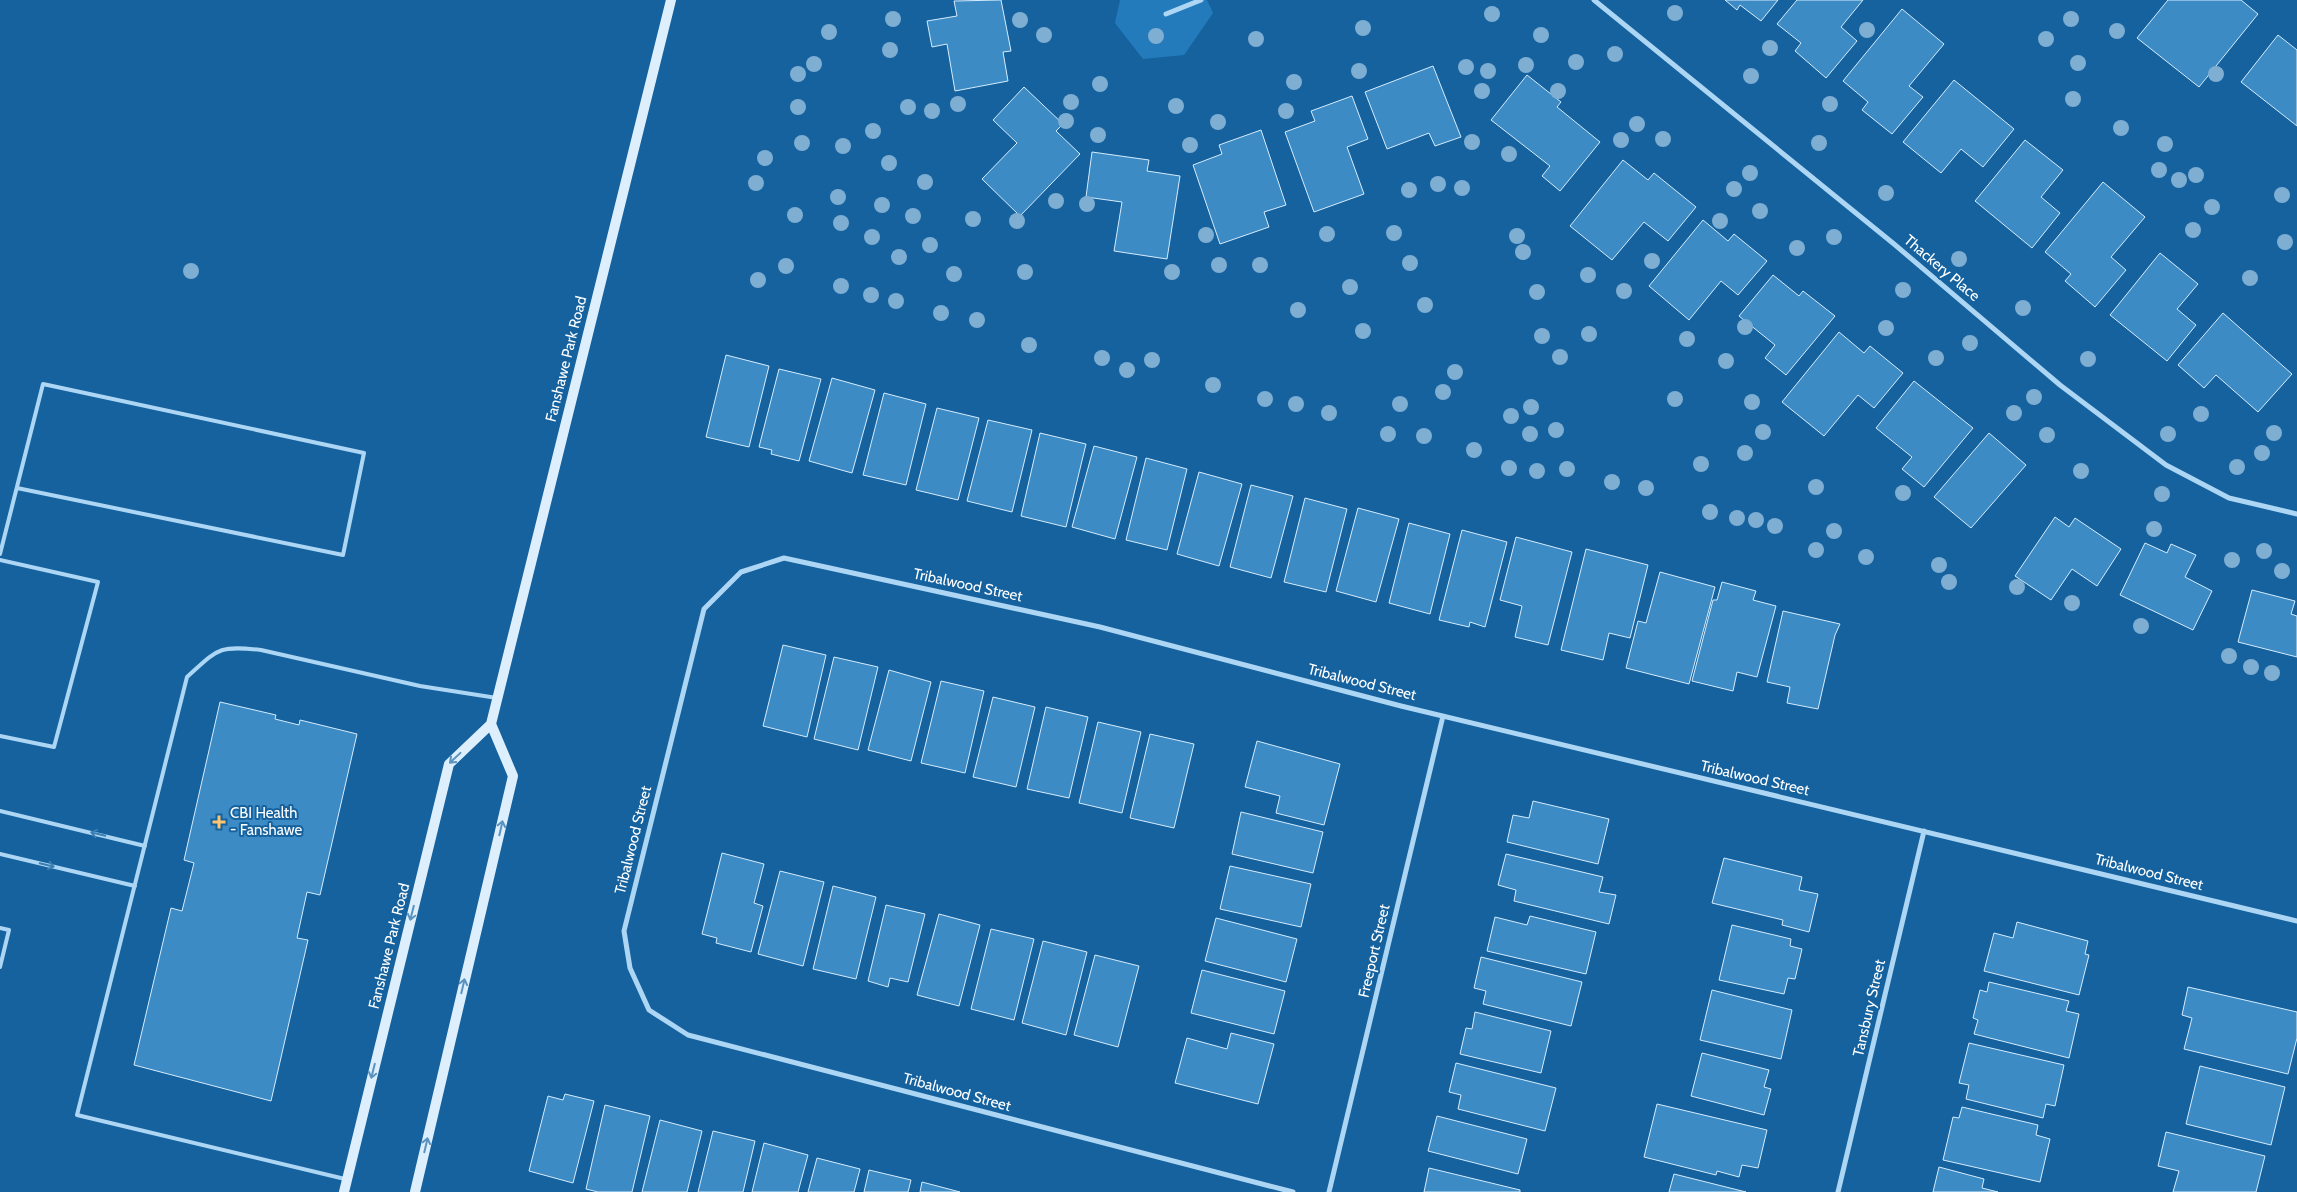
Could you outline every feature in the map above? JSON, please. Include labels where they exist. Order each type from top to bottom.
[{"type":"main road","name":"Fanshawe Park Road","points":[[344,1192],[449,764],[491,724],[671,0]]},
{"type":"main road","points":[[415,1192],[513,776],[491,724]]},
{"type":"street","points":[[1166,14],[1201,0]]},
{"type":"street","name":"Thackery Place","points":[[1594,0],[1894,244],[2060,385],[2166,466],[2229,498],[2297,514]]},
{"type":"street","name":"Tribalwood Street","points":[[1293,1192],[688,1035],[650,1010],[630,968],[624,931],[704,609],[740,572],[784,558],[1100,627],[1443,716],[2297,921]]},
{"type":"street","name":"Freeport Street","points":[[1329,1192],[1443,716]]},
{"type":"street","name":"Tansbury Street","points":[[1838,1192],[1924,831]]},
{"type":"lane","points":[[0,554],[43,384],[364,453],[343,555],[17,488]]},
{"type":"lane","points":[[0,560],[98,582],[54,748],[0,736]]},
{"type":"lane","points":[[347,1180],[77,1115],[187,678],[215,651],[235,647],[261,650],[420,686],[497,698]]},
{"type":"lane","points":[[0,811],[145,846]]},
{"type":"lane","points":[[0,854],[134,886]]},
{"type":"lane","points":[[0,928],[9,930],[0,967]]},
{"type":"shaded area","points":[[1120,0],[1207,0],[1213,13],[1184,55],[1143,59],[1115,23]]},
{"type":"building","points":[[1001,0],[1011,51],[1003,52],[1008,81],[955,91],[947,44],[932,47],[927,21],[957,16],[954,1]]},
{"type":"building","points":[[1725,0],[1778,0],[1761,21],[1740,5],[1737,10]]},
{"type":"building","points":[[1797,0],[1863,0],[1841,27],[1857,41],[1826,78],[1795,51],[1801,43],[1777,24]]},
{"type":"building","points":[[2168,0],[2241,0],[2258,14],[2199,87],[2137,38]]},
{"type":"building","points":[[1902,9],[1944,44],[1909,86],[1923,97],[1892,134],[1862,110],[1868,102],[1843,81]]},
{"type":"building","points":[[2278,35],[2297,50],[2297,126],[2241,82]]},
{"type":"building","points":[[1433,66],[1461,137],[1435,146],[1429,133],[1387,149],[1365,92]]},
{"type":"building","points":[[1527,75],[1561,102],[1557,107],[1600,142],[1560,191],[1542,176],[1550,166],[1491,120]]},
{"type":"building","points":[[1954,80],[2014,129],[1983,167],[1961,149],[1941,173],[1903,142]]},
{"type":"building","points":[[1024,87],[1063,124],[1056,131],[1080,154],[1020,216],[982,179],[1017,143],[993,120]]},
{"type":"building","points":[[1352,96],[1368,139],[1347,147],[1364,194],[1314,212],[1285,132],[1315,121],[1311,111]]},
{"type":"building","points":[[1261,130],[1286,205],[1264,212],[1269,227],[1220,244],[1193,165],[1222,154],[1219,145]]},
{"type":"building","points":[[2025,140],[2063,170],[2041,197],[2060,213],[2032,248],[1975,201]]},
{"type":"building","points":[[1092,152],[1149,160],[1147,171],[1180,176],[1167,259],[1114,251],[1122,202],[1086,197]]},
{"type":"building","points":[[1623,160],[1648,180],[1654,173],[1696,207],[1668,241],[1644,222],[1612,260],[1570,226]]},
{"type":"building","points":[[2103,182],[2145,217],[2111,257],[2126,270],[2095,307],[2065,281],[2071,274],[2045,252]]},
{"type":"building","points":[[1703,220],[1728,241],[1734,234],[1767,261],[1738,295],[1721,281],[1689,320],[1649,286]]},
{"type":"building","points":[[2160,253],[2198,284],[2177,309],[2196,325],[2167,361],[2110,315]]},
{"type":"building","points":[[1773,275],[1799,296],[1803,291],[1835,316],[1786,375],[1765,358],[1775,345],[1739,316]]},
{"type":"building","points":[[2223,313],[2292,374],[2258,412],[2216,375],[2204,388],[2178,365]]},
{"type":"building","points":[[1839,332],[1864,353],[1870,346],[1903,373],[1874,408],[1858,395],[1824,436],[1782,402]]},
{"type":"building","points":[[726,355],[769,366],[749,447],[706,437]]},
{"type":"building","points":[[779,369],[821,379],[799,461],[771,454],[772,450],[759,447]]},
{"type":"building","points":[[832,378],[875,390],[852,473],[809,461]]},
{"type":"building","points":[[1914,381],[1973,428],[1924,487],[1902,469],[1912,457],[1876,428]]},
{"type":"building","points":[[884,393],[926,404],[906,485],[863,475]]},
{"type":"building","points":[[937,408],[979,418],[958,500],[916,490]]},
{"type":"building","points":[[988,420],[1032,430],[1012,512],[967,501]]},
{"type":"building","points":[[1040,433],[1086,444],[1066,527],[1021,516]]},
{"type":"building","points":[[1989,433],[2026,465],[1971,528],[1934,497]]},
{"type":"building","points":[[1094,446],[1137,457],[1115,539],[1072,527]]},
{"type":"building","points":[[1146,458],[1187,469],[1167,550],[1126,540]]},
{"type":"building","points":[[1199,472],[1242,484],[1219,566],[1177,554]]},
{"type":"building","points":[[1251,485],[1293,496],[1271,578],[1230,567]]},
{"type":"building","points":[[1305,498],[1347,509],[1326,592],[1284,582]]},
{"type":"building","points":[[1358,508],[1399,519],[1376,602],[1336,591]]},
{"type":"building","points":[[2055,517],[2069,527],[2075,518],[2121,549],[2097,586],[2072,569],[2051,600],[2015,576]]},
{"type":"building","points":[[1409,523],[1450,534],[1430,614],[1389,603]]},
{"type":"building","points":[[1462,530],[1507,542],[1485,627],[1470,622],[1469,627],[1439,620]]},
{"type":"building","points":[[1516,537],[1572,552],[1548,645],[1515,637],[1522,606],[1500,600]]},
{"type":"building","points":[[2145,543],[2167,553],[2171,544],[2196,555],[2185,577],[2212,591],[2193,630],[2120,595]]},
{"type":"building","points":[[1586,549],[1648,565],[1630,638],[1609,633],[1603,660],[1561,650]]},
{"type":"building","points":[[1660,572],[1715,587],[1689,684],[1626,668],[1638,621],[1646,623]]},
{"type":"building","points":[[1722,582],[1756,591],[1753,600],[1776,606],[1757,677],[1737,672],[1733,691],[1692,681],[1713,600],[1717,600]]},
{"type":"building","points":[[2252,590],[2295,601],[2291,614],[2297,616],[2297,657],[2238,642]]},
{"type":"building","points":[[1783,611],[1840,624],[1835,635],[1818,709],[1787,703],[1790,687],[1767,682]]},
{"type":"building","points":[[783,645],[826,655],[807,737],[763,726]]},
{"type":"building","points":[[834,657],[878,667],[858,750],[814,739]]},
{"type":"building","points":[[889,670],[931,682],[911,761],[868,750]]},
{"type":"building","points":[[941,681],[984,691],[965,773],[921,763]]},
{"type":"building","points":[[993,697],[1035,707],[1016,787],[973,777]]},
{"type":"building","points":[[220,702],[276,715],[275,719],[299,725],[300,720],[357,734],[320,895],[307,892],[297,938],[308,940],[271,1101],[134,1065],[171,908],[182,911],[194,863],[184,860]]},
{"type":"building","points":[[1046,707],[1088,717],[1069,798],[1027,789]]},
{"type":"building","points":[[1098,722],[1141,732],[1122,813],[1079,803]]},
{"type":"building","points":[[1150,734],[1194,744],[1174,828],[1130,818]]},
{"type":"building","points":[[1257,741],[1340,764],[1324,825],[1276,813],[1280,796],[1245,787]]},
{"type":"building","points":[[1533,801],[1609,819],[1598,864],[1507,842],[1513,815],[1529,818]]},
{"type":"building","points":[[1241,812],[1323,832],[1313,873],[1232,854]]},
{"type":"building","points":[[722,853],[764,864],[754,903],[763,906],[751,952],[716,943],[717,938],[702,934]]},
{"type":"building","points":[[1506,854],[1603,877],[1599,892],[1616,895],[1609,924],[1514,901],[1516,890],[1498,885]]},
{"type":"building","points":[[1724,858],[1802,877],[1799,890],[1818,894],[1809,932],[1782,925],[1783,920],[1712,903]]},
{"type":"building","points":[[1230,866],[1311,884],[1301,927],[1220,909]]},
{"type":"building","points":[[780,871],[824,882],[803,966],[758,954]]},
{"type":"building","points":[[833,886],[876,897],[856,979],[813,969]]},
{"type":"building","points":[[886,905],[925,914],[908,982],[890,978],[888,987],[868,981]]},
{"type":"building","points":[[939,914],[980,925],[959,1006],[917,995]]},
{"type":"building","points":[[1530,916],[1596,932],[1586,974],[1487,951],[1495,917],[1527,925]]},
{"type":"building","points":[[1216,918],[1297,939],[1286,982],[1205,961]]},
{"type":"building","points":[[2017,922],[2088,941],[2085,954],[2089,955],[2079,995],[1984,971],[1994,933],[2013,938]]},
{"type":"building","points":[[1732,925],[1791,939],[1790,946],[1802,949],[1795,979],[1788,978],[1784,994],[1719,980]]},
{"type":"building","points":[[991,929],[1034,939],[1014,1020],[971,1009]]},
{"type":"building","points":[[1043,941],[1087,952],[1066,1035],[1022,1023]]},
{"type":"building","points":[[1095,955],[1139,966],[1118,1047],[1074,1035]]},
{"type":"building","points":[[1481,957],[1582,982],[1571,1026],[1483,1004],[1486,991],[1474,988]]},
{"type":"building","points":[[1202,970],[1285,991],[1274,1034],[1191,1013]]},
{"type":"building","points":[[1989,982],[2069,1001],[2066,1011],[2079,1014],[2069,1058],[1974,1034],[1978,1020],[1973,1018],[1980,990],[1987,992]]},
{"type":"building","points":[[2188,987],[2297,1012],[2297,1038],[2288,1074],[2184,1049],[2192,1018],[2182,1015]]},
{"type":"building","points":[[1712,990],[1792,1010],[1781,1059],[1700,1040]]},
{"type":"building","points":[[1475,1012],[1551,1031],[1541,1073],[1460,1054],[1466,1028],[1472,1029]]},
{"type":"building","points":[[1231,1033],[1274,1044],[1258,1104],[1175,1083],[1187,1038],[1227,1049]]},
{"type":"building","points":[[1969,1043],[2064,1065],[2055,1106],[2046,1104],[2043,1118],[1966,1099],[1969,1085],[1959,1083]]},
{"type":"building","points":[[1702,1053],[1769,1070],[1764,1087],[1771,1089],[1764,1115],[1691,1096]]},
{"type":"building","points":[[1456,1063],[1556,1088],[1545,1131],[1458,1109],[1461,1095],[1449,1092]]},
{"type":"building","points":[[2200,1066],[2285,1087],[2271,1145],[2186,1124]]},
{"type":"building","points":[[565,1094],[594,1101],[573,1183],[529,1171],[548,1096],[563,1100]]},
{"type":"building","points":[[1657,1104],[1767,1130],[1758,1168],[1742,1165],[1739,1177],[1717,1171],[1716,1175],[1644,1157]]},
{"type":"building","points":[[605,1105],[650,1116],[632,1192],[598,1192],[586,1189]]},
{"type":"building","points":[[1962,1107],[2038,1125],[2036,1135],[2050,1139],[2040,1182],[1943,1160],[1953,1117],[1959,1118]]},
{"type":"building","points":[[1437,1116],[1527,1139],[1518,1174],[1428,1151]]},
{"type":"building","points":[[660,1120],[702,1131],[687,1192],[642,1192]]},
{"type":"building","points":[[713,1131],[755,1141],[743,1192],[698,1192]]},
{"type":"building","points":[[2166,1132],[2265,1156],[2256,1192],[2173,1192],[2179,1171],[2158,1166]]},
{"type":"building","points":[[764,1143],[808,1155],[798,1192],[752,1192]]},
{"type":"building","points":[[817,1158],[860,1169],[854,1192],[808,1192]]},
{"type":"building","points":[[1939,1167],[1984,1179],[1982,1188],[1998,1192],[1933,1192]]},
{"type":"building","points":[[1429,1168],[1520,1190],[1520,1192],[1424,1192]]},
{"type":"building","points":[[869,1170],[911,1180],[908,1192],[864,1192]]},
{"type":"building","points":[[1674,1174],[1746,1192],[1669,1192]]},
{"type":"building","points":[[922,1182],[960,1192],[920,1192]]},
{"type":"place","name":"CBI Health - Fanshawe","points":[[219,822]]}]
